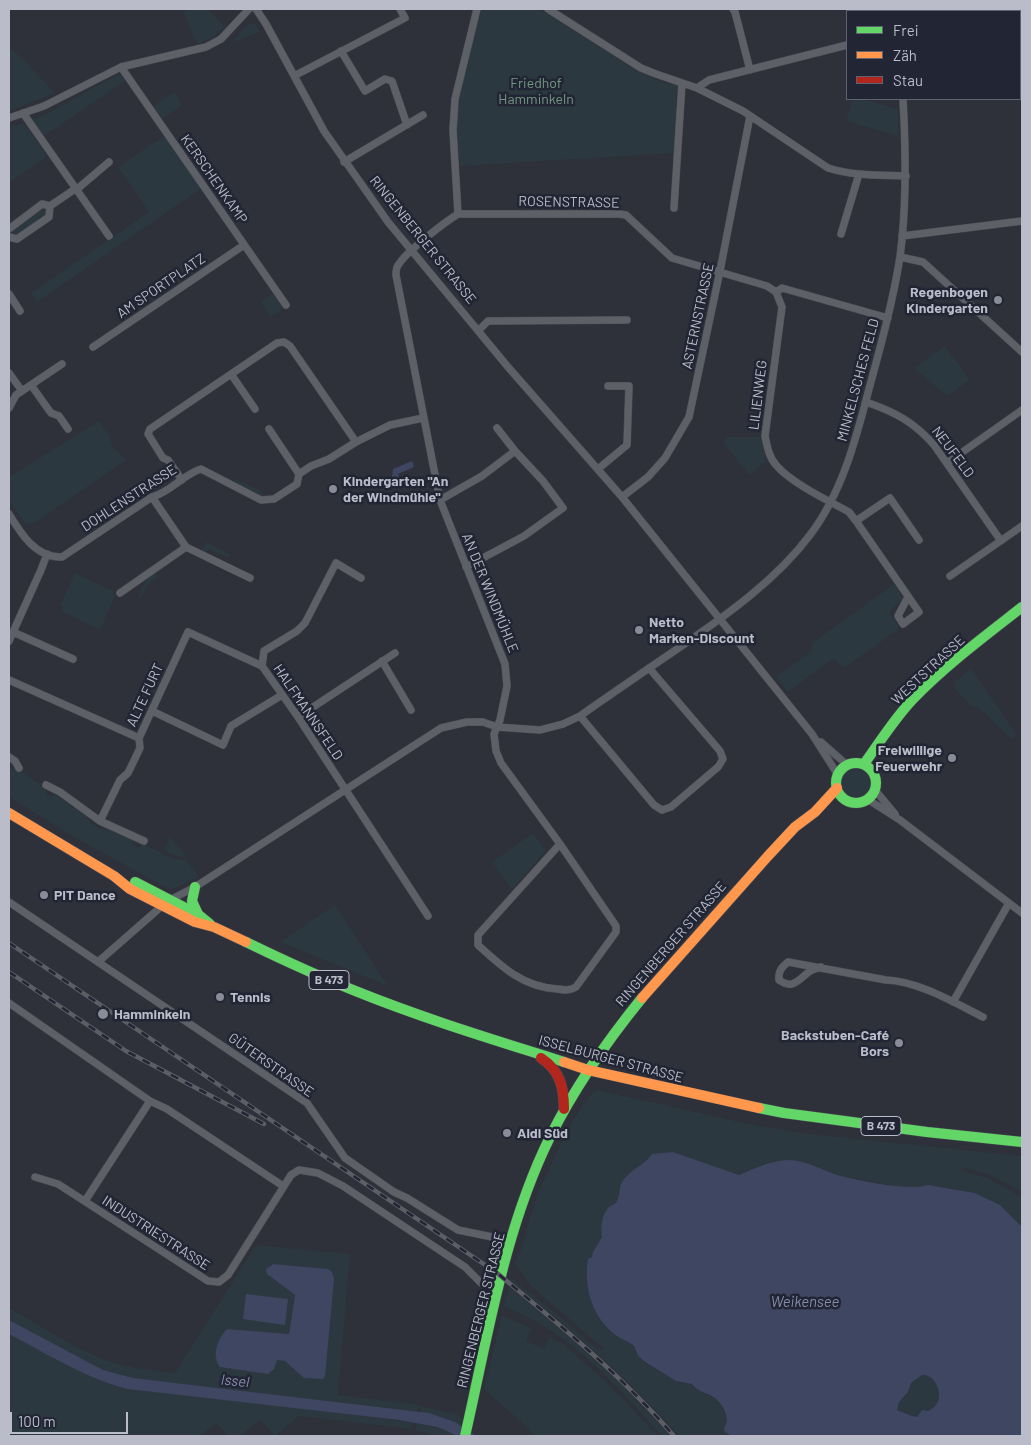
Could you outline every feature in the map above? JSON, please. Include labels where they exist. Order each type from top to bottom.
[{"type":"main road","name":"WESTSTRASSE","points":[[864,764],[889,726],[913,699],[957,659],[1022,607]]},
{"type":"main road","points":[[855,762],[864,764],[869,767],[876,777],[875,790],[867,799],[856,803],[844,798],[837,788],[838,775],[847,765],[855,762]]},
{"type":"main road","name":"RINGENBERGER STRASSE","points":[[465,1436],[512,1241],[528,1191],[548,1139],[564,1109],[588,1070],[622,1022],[664,971],[795,827],[815,812],[837,788]]},
{"type":"main road","name":"RINGENBERGER STRASSE","points":[[815,812],[844,798]]},
{"type":"main road","name":"ISSELBURGER STRASSE","points":[[9,813],[114,876],[130,889],[199,915],[214,927]]},
{"type":"main road","points":[[195,888],[191,896],[191,904],[199,915]]},
{"type":"main road","name":"ISSELBURGER STRASSE","points":[[167,903],[195,922],[214,927],[294,965],[358,992],[448,1025],[588,1070],[784,1113],[927,1132],[1022,1142]]},
{"type":"main road","name":"B 473","points":[[528,1051],[547,1062],[556,1071],[564,1090],[564,1109]]},
{"type":"street","points":[[9,118],[44,106],[122,67],[206,47],[221,39],[249,9]]},
{"type":"street","name":"RINGENBERGER STRASSE","points":[[256,9],[324,131],[388,222],[508,366],[622,497],[812,734],[838,775]]},
{"type":"street","points":[[294,76],[405,18],[400,9]]},
{"type":"street","points":[[412,251],[447,220],[458,214],[453,130],[455,99],[477,9]]},
{"type":"street","points":[[548,9],[641,68],[697,88],[750,116],[828,168],[859,174],[906,176]]},
{"type":"street","points":[[733,9],[750,70]]},
{"type":"street","points":[[697,88],[709,80],[846,45]]},
{"type":"street","points":[[341,51],[365,91],[385,79],[392,81],[407,125]]},
{"type":"street","name":"KERSCHENKAMP","points":[[122,67],[286,305]]},
{"type":"street","points":[[674,208],[682,83]]},
{"type":"street","name":"MINKELSCHES FELD","points":[[497,727],[540,730],[563,724],[580,716],[720,619],[771,577],[810,535],[831,502],[850,456],[888,318],[900,257],[902,236],[906,176],[903,100]]},
{"type":"street","points":[[23,113],[109,236]]},
{"type":"street","points":[[344,162],[422,115]]},
{"type":"street","name":"ASTERNSTRASSE","points":[[622,497],[648,477],[665,458],[689,417],[750,116]]},
{"type":"street","points":[[9,229],[42,204],[50,206],[109,162]]},
{"type":"street","points":[[841,234],[859,174]]},
{"type":"street","points":[[9,237],[17,239],[49,217],[50,206]]},
{"type":"street","name":"ROSENSTRASSE","points":[[458,214],[619,214],[626,216],[672,258],[761,283],[776,292]]},
{"type":"street","points":[[902,236],[1022,221]]},
{"type":"street","name":"AM SPORTPLATZ","points":[[93,347],[244,245]]},
{"type":"street","name":"AN DER WINDMÜHLE","points":[[412,251],[396,269],[440,500],[505,664],[507,686],[500,720],[494,734],[496,751],[501,764],[560,844],[616,926],[616,932],[572,990],[531,984],[503,968],[478,945],[478,935],[560,844]]},
{"type":"street","points":[[900,257],[923,262],[932,269],[1022,352]]},
{"type":"street","points":[[776,292],[782,288],[888,318]]},
{"type":"street","name":"LILIENWEG","points":[[776,292],[782,306],[765,436],[769,452],[776,466],[793,479],[849,512],[908,597]]},
{"type":"street","points":[[9,294],[20,310]]},
{"type":"street","points":[[479,330],[488,321],[627,320]]},
{"type":"street","points":[[182,480],[168,460],[163,458],[150,440],[148,434],[150,429],[277,342],[284,342],[290,346],[356,442]]},
{"type":"street","points":[[9,408],[16,395],[62,364]]},
{"type":"street","points":[[9,373],[22,391]]},
{"type":"street","points":[[231,374],[255,409]]},
{"type":"street","points":[[31,385],[51,413],[58,416],[68,429]]},
{"type":"street","points":[[598,469],[628,445],[629,386],[608,386]]},
{"type":"street","name":"NEUFELD","points":[[866,402],[907,419],[925,434],[1001,541]]},
{"type":"street","points":[[947,463],[1022,410]]},
{"type":"street","name":"DOHLENSTRASSE","points":[[47,554],[58,557],[69,553],[152,497],[163,494],[191,473],[201,470],[261,500],[274,499],[297,484],[299,474],[311,466],[329,459],[356,442],[390,425],[423,418]]},
{"type":"street","points":[[466,567],[524,536],[563,508],[543,481],[497,428]]},
{"type":"street","points":[[269,429],[299,474]]},
{"type":"street","points":[[440,500],[482,476],[515,451]]},
{"type":"street","points":[[152,497],[186,547],[250,578]]},
{"type":"street","points":[[856,521],[890,498],[920,540]]},
{"type":"street","points":[[10,519],[29,543],[37,550],[47,554],[42,570],[11,635],[73,659]]},
{"type":"street","points":[[950,576],[1022,526]]},
{"type":"street","points":[[120,593],[186,547]]},
{"type":"street","points":[[262,666],[264,651],[297,631],[305,623],[336,563],[362,578]]},
{"type":"street","name":"HALFMANNSFELD","points":[[188,632],[262,666],[428,916]]},
{"type":"street","name":"ALTE FURT","points":[[100,821],[120,780],[128,773],[140,748],[139,738],[188,632]]},
{"type":"street","points":[[298,718],[395,653]]},
{"type":"street","points":[[382,661],[411,710]]},
{"type":"street","points":[[580,716],[654,805],[662,810],[671,807],[718,767],[723,759],[720,752],[649,668]]},
{"type":"street","points":[[9,680],[139,738]]},
{"type":"street","points":[[152,711],[223,745],[231,726],[282,695]]},
{"type":"street","points":[[98,962],[167,903],[195,888],[441,728],[468,722],[482,722],[497,727]]},
{"type":"street","name":"RINGENBERGER STRASSE","points":[[812,734],[847,765]]},
{"type":"street","points":[[9,757],[15,761],[19,768]]},
{"type":"street","points":[[46,785],[60,792],[100,821],[144,841]]},
{"type":"street","points":[[875,790],[900,820]]},
{"type":"street","points":[[867,799],[900,820],[1022,913]]},
{"type":"street","name":"GÜTERSTRASSE","points":[[9,902],[307,1103],[345,1158],[386,1186],[458,1230],[512,1241]]},
{"type":"street","points":[[953,1002],[1009,903]]},
{"type":"street","points":[[821,967],[811,970],[792,984],[785,984],[779,980],[778,974],[788,962],[821,967],[905,982],[983,1017]]},
{"type":"street","points":[[9,1003],[150,1101],[167,1109],[283,1186]]},
{"type":"street","name":"INDUSTRIESTRASSE","points":[[85,1201],[150,1101]]},
{"type":"street","name":"INDUSTRIESTRASSE","points":[[35,1177],[58,1184],[208,1281],[219,1282],[228,1276],[291,1175],[299,1170],[318,1173],[343,1186],[465,1267],[481,1283]]},
{"type":"green space","points":[[188,9],[208,9],[225,27],[213,37],[197,44],[183,11]]},
{"type":"green space","name":"Friedhof Hamminkeln","points":[[482,9],[539,9],[639,72],[661,82],[677,85],[676,108],[679,108],[676,153],[460,166],[455,122],[465,68]]},
{"type":"green space","points":[[248,24],[256,25],[260,32],[231,43]]},
{"type":"green space","points":[[9,48],[22,58],[55,93],[9,111]]},
{"type":"green space","points":[[121,75],[125,81],[44,136],[32,120],[54,110]]},
{"type":"green space","points":[[175,92],[182,105],[162,119],[153,106]]},
{"type":"green space","points":[[853,100],[866,100],[898,109],[898,136],[846,121]]},
{"type":"green space","points":[[24,123],[47,156],[9,183],[9,128]]},
{"type":"green space","points":[[164,136],[200,187],[199,190],[37,302],[31,293],[149,212],[118,167]]},
{"type":"green space","points":[[45,209],[47,214],[17,236],[13,235],[13,229]]},
{"type":"green space","points":[[273,293],[283,308],[271,317],[261,302]]},
{"type":"green space","points":[[945,346],[970,380],[947,396],[914,368]]},
{"type":"green space","points":[[99,421],[110,437],[112,446],[126,460],[33,524],[31,522],[26,525],[9,500],[9,477]]},
{"type":"green space","points":[[725,437],[762,437],[768,460],[749,475],[724,444]]},
{"type":"green space","points":[[233,478],[261,491],[262,495],[235,484]]},
{"type":"green space","points":[[206,542],[230,554],[229,558],[209,549],[206,553],[201,551]]},
{"type":"green space","points":[[75,573],[111,590],[115,594],[100,630],[61,611],[63,607],[60,605]]},
{"type":"green space","points":[[155,574],[159,576],[149,583],[140,600],[138,596],[147,579]]},
{"type":"green space","points":[[894,584],[902,596],[902,600],[889,612],[900,628],[843,669],[834,658],[788,692],[776,677],[812,651],[812,643]]},
{"type":"green space","points":[[971,668],[1016,734],[1011,739],[977,706],[974,708],[955,689],[955,682]]},
{"type":"green space","points":[[9,767],[13,769],[15,767],[46,789],[45,793],[50,797],[54,794],[86,816],[89,821],[100,829],[110,830],[133,838],[133,845],[139,848],[143,844],[174,859],[186,860],[199,876],[178,887],[169,889],[81,841],[9,797]]},
{"type":"green space","points":[[857,767],[863,768],[868,772],[872,777],[872,789],[868,794],[863,798],[857,799],[851,798],[846,794],[842,789],[841,783],[842,777],[846,772],[851,768]]},
{"type":"green space","points":[[533,833],[546,851],[512,889],[492,862]]},
{"type":"green space","points":[[170,836],[187,857],[175,856],[164,850]]},
{"type":"green space","points":[[335,905],[388,986],[280,942]]},
{"type":"green space","points":[[597,1090],[758,1126],[818,1135],[1022,1156],[1022,1192],[990,1175],[962,1167],[961,1170],[987,1178],[1022,1197],[1022,1227],[1000,1205],[975,1193],[928,1185],[922,1187],[896,1186],[841,1176],[806,1163],[787,1160],[771,1163],[739,1175],[673,1152],[651,1157],[637,1167],[619,1188],[618,1200],[610,1207],[600,1243],[593,1256],[588,1260],[586,1281],[589,1294],[624,1340],[634,1346],[638,1356],[645,1363],[676,1381],[692,1384],[721,1402],[732,1436],[679,1436],[640,1394],[598,1355],[510,1280],[511,1278],[560,1317],[599,1351],[604,1349],[532,1287],[515,1263],[543,1182],[580,1109]]},
{"type":"green space","points":[[256,1245],[350,1254],[338,1395],[413,1404],[454,1414],[458,1413],[457,1415],[463,1419],[461,1426],[445,1418],[420,1412],[421,1409],[418,1408],[416,1412],[133,1378],[103,1370],[9,1320],[9,1308],[71,1345],[107,1361],[136,1368],[175,1373]],"holes":[[[273,1264],[328,1269],[304,1378],[285,1361],[277,1360],[227,1329],[289,1334],[295,1295],[267,1274],[268,1266]]]},
{"type":"green space","points":[[509,1287],[593,1358],[670,1436],[662,1436],[610,1379],[571,1345],[550,1330],[504,1307]]},
{"type":"green space","points":[[502,1315],[531,1328],[526,1341],[544,1349],[550,1337],[557,1342],[563,1343],[609,1385],[658,1436],[535,1436],[484,1389]]},
{"type":"green space","points":[[9,1334],[96,1379],[127,1389],[326,1411],[413,1423],[411,1429],[299,1416],[275,1436],[260,1420],[240,1436],[228,1436],[216,1423],[200,1436],[9,1436]]},
{"type":"green space","points":[[922,1375],[931,1378],[937,1385],[939,1399],[936,1404],[928,1411],[922,1410],[917,1417],[897,1410],[899,1402],[908,1392],[911,1383]]},
{"type":"green space","points":[[417,1423],[445,1430],[457,1436],[440,1436],[415,1430]]},
{"type":"water","points":[[412,461],[414,467],[398,474],[398,479],[392,478],[393,469]]},
{"type":"water","name":"Weikensee","points":[[673,1152],[739,1175],[774,1162],[793,1160],[807,1163],[841,1176],[873,1183],[910,1187],[928,1185],[975,1193],[1000,1205],[1022,1227],[1022,1436],[732,1436],[725,1432],[724,1428],[727,1422],[722,1405],[714,1397],[700,1391],[692,1384],[676,1381],[645,1362],[638,1356],[634,1346],[617,1336],[602,1321],[596,1312],[589,1292],[587,1281],[588,1259],[592,1257],[602,1237],[604,1215],[608,1208],[617,1201],[625,1178],[652,1154]],"holes":[[[922,1375],[927,1376],[937,1385],[939,1399],[935,1406],[928,1411],[922,1410],[917,1417],[897,1410],[899,1402],[908,1392],[911,1383]]]},
{"type":"water","points":[[273,1264],[328,1269],[332,1272],[334,1279],[325,1376],[323,1379],[304,1378],[285,1361],[277,1360],[274,1369],[268,1374],[220,1367],[217,1362],[217,1347],[227,1329],[289,1334],[295,1295],[267,1274],[266,1269]]},
{"type":"water","points":[[246,1294],[288,1299],[285,1325],[243,1319]]},
{"type":"water","points":[[9,1320],[103,1370],[133,1378],[429,1413],[455,1422],[476,1436],[457,1436],[437,1427],[399,1420],[127,1389],[96,1379],[9,1334]]},
{"type":"railway","points":[[9,943],[497,1273],[611,1371],[674,1436]]},
{"type":"railway","points":[[9,972],[126,1051],[264,1124]]},
{"type":"traffic: fast","points":[[864,764],[893,723],[926,686],[1022,607]]},
{"type":"traffic: fast","points":[[852,763],[860,763],[867,766],[873,772],[876,783],[873,794],[867,800],[860,803],[852,803],[845,800],[839,794],[836,787],[836,779],[839,772],[845,766],[852,763]]},
{"type":"traffic: fast","points":[[135,882],[199,915],[210,924]]},
{"type":"traffic: fast","points":[[195,887],[192,901],[198,914]]},
{"type":"traffic: fast","points":[[246,942],[383,1002],[564,1062]]},
{"type":"traffic: fast","points":[[465,1436],[499,1284],[509,1246],[534,1172],[550,1137],[581,1082],[616,1031],[642,998]]},
{"type":"traffic: fast","points":[[759,1108],[927,1132],[1022,1142]]},
{"type":"traffic: slow","points":[[642,998],[768,856],[795,827],[815,812],[837,788]]},
{"type":"traffic: slow","points":[[9,813],[114,876],[130,889],[195,922],[214,927],[246,942]]},
{"type":"traffic: slow","points":[[564,1062],[588,1070],[759,1108]]},
{"type":"traffic: jam","points":[[541,1058],[553,1068],[560,1080],[564,1109]]},
{"type":"place","name":"Regenbogen Kindergarten","points":[[998,300]]},
{"type":"place","name":"Kindergarten \"An der Windmühle\"","points":[[333,489]]},
{"type":"place","name":"Netto Marken-Discount","points":[[639,630]]},
{"type":"place","name":"Freiwillige Feuerwehr","points":[[952,758]]},
{"type":"place","name":"PIT Dance","points":[[44,895]]},
{"type":"place","name":"Tennis","points":[[220,997]]},
{"type":"place","name":"Hamminkeln","points":[[103,1014]]},
{"type":"place","name":"Backstuben-Café Bors","points":[[899,1043]]},
{"type":"place","name":"Aldi Süd","points":[[507,1133]]},
{"type":"water label","name":"Issel","points":[[235,1381]]}]
